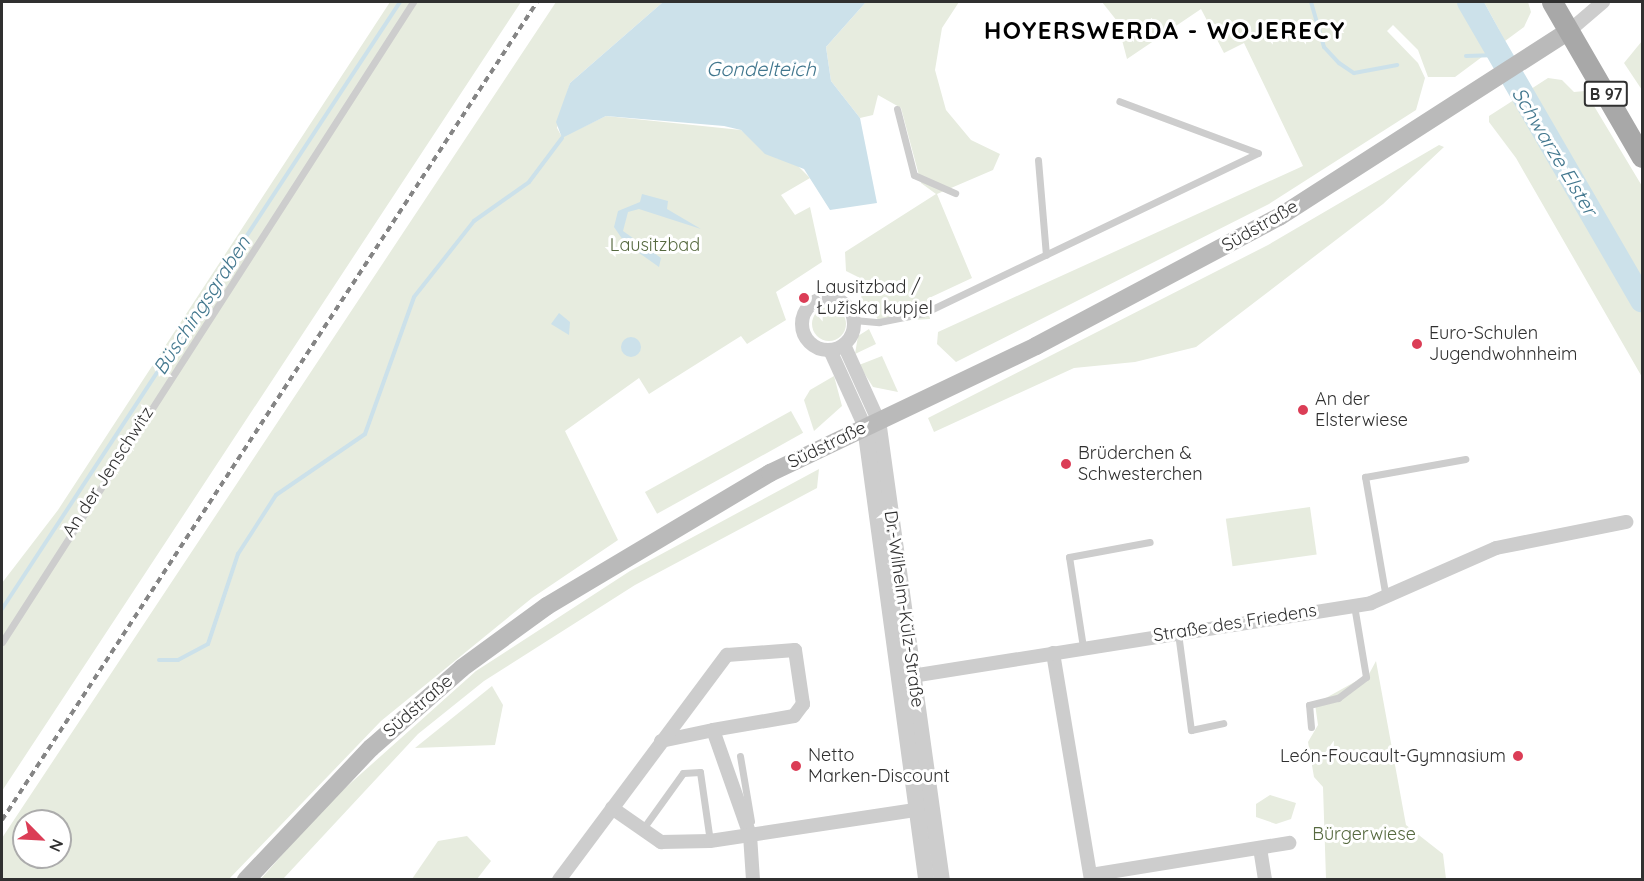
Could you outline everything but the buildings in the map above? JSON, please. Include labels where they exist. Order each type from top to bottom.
[{"type":"main road","name":"B 97","points":[[1552,2],[1642,157]]},
{"type":"main road","name":"Südstraße","points":[[246,879],[371,748],[462,668],[547,606],[704,509],[1194,264],[1469,98],[1569,31]]},
{"type":"street","points":[[1569,31],[1604,2]]},
{"type":"street","points":[[834,299],[854,320],[844,345],[830,350],[811,343],[804,333],[806,312],[818,301],[834,299]]},
{"type":"street","name":"Dr.-Wilhelm-Külz-Straße","points":[[844,345],[871,424],[912,675],[924,808],[926,879]]},
{"type":"street","name":"Dr.-Wilhelm-Külz-Straße","points":[[830,350],[871,424],[924,808],[942,879]]},
{"type":"street","name":"Straße des Friedens","points":[[912,675],[1354,605],[1386,598],[1496,548],[1626,522]]},
{"type":"street","points":[[559,879],[661,741],[727,655],[795,650],[803,704],[794,716],[661,741]]},
{"type":"street","points":[[1053,653],[1091,877],[1289,843]]},
{"type":"street","points":[[713,730],[752,834],[753,879]]},
{"type":"street","points":[[612,808],[661,842],[710,841],[924,808]]},
{"type":"street","points":[[1260,848],[1265,879]]},
{"type":"lane","name":"An der Jenschwitz","points":[[2,642],[413,2]]},
{"type":"lane","points":[[854,320],[879,322],[924,313],[1258,153],[1119,101]]},
{"type":"lane","points":[[897,109],[914,175],[955,193]]},
{"type":"lane","points":[[1038,160],[1046,255]]},
{"type":"lane","points":[[1386,598],[1365,477],[1465,459]]},
{"type":"lane","points":[[1083,647],[1070,557],[1150,542]]},
{"type":"lane","points":[[1311,727],[1309,705],[1338,698],[1366,677],[1354,605]]},
{"type":"lane","points":[[1178,632],[1191,730],[1223,723]]},
{"type":"lane","points":[[740,756],[752,834]]},
{"type":"lane","points":[[642,830],[683,773],[700,772],[710,841]]},
{"type":"green space","points":[[390,2],[521,2],[2,791],[2,583],[58,510]]},
{"type":"green space","name":"Lausitzbad","points":[[556,2],[663,2],[570,83],[557,128],[562,137],[606,116],[741,130],[776,158],[793,161],[810,178],[781,195],[795,215],[810,207],[822,262],[776,292],[786,320],[747,344],[741,336],[649,394],[639,378],[565,431],[618,540],[532,598],[381,721],[229,879],[2,880],[2,838],[12,823],[12,869],[72,869],[72,809],[21,809]]},
{"type":"green space","points":[[866,2],[959,2],[942,28],[935,70],[946,110],[971,140],[1000,154],[993,170],[937,194],[972,278],[927,299],[930,319],[879,322],[873,310],[861,305],[862,279],[846,271],[845,252],[936,194],[921,183],[901,108],[878,95],[873,115],[860,118],[831,81],[826,47]]},
{"type":"green space","points":[[1102,2],[1459,2],[1490,51],[1455,77],[1428,77],[1418,50],[1393,25],[1387,31],[1418,63],[1425,78],[1416,110],[1269,204],[956,362],[937,344],[938,332],[1303,166],[1244,43],[1224,53],[1201,9],[1127,59],[1117,21]]},
{"type":"green space","points":[[1484,2],[1528,2],[1531,12],[1524,27],[1505,41]]},
{"type":"green space","points":[[1642,41],[1642,90],[1624,63]]},
{"type":"green space","points":[[1548,78],[1562,80],[1574,92],[1585,91],[1642,186],[1642,377],[1516,158],[1489,122],[1489,116]]},
{"type":"green space","points":[[1439,145],[1444,147],[1383,204],[1196,347],[1135,362],[1074,368],[934,432],[928,418],[1268,245]]},
{"type":"green space","points":[[829,307],[841,312],[846,324],[841,336],[829,341],[817,336],[812,324],[817,312]]},
{"type":"green space","points":[[869,329],[876,344],[855,354],[858,336]]},
{"type":"green space","points":[[882,356],[898,392],[873,387],[859,365]]},
{"type":"green space","points":[[834,376],[842,406],[814,431],[804,400],[810,390]]},
{"type":"green space","points":[[791,411],[803,433],[657,514],[645,492]]},
{"type":"green space","points":[[819,469],[817,488],[635,585],[484,681],[418,734],[283,879],[260,880],[325,806],[476,671],[630,571]]},
{"type":"green space","points":[[1310,507],[1317,555],[1233,566],[1226,519]]},
{"type":"green space","name":"Bürgerwiese","points":[[1376,661],[1406,825],[1443,854],[1446,879],[1326,879],[1323,787],[1314,777],[1308,742],[1318,725],[1315,704],[1369,674]]},
{"type":"green space","points":[[492,686],[503,705],[495,745],[415,748]]},
{"type":"green space","points":[[1270,795],[1296,803],[1291,819],[1276,824],[1256,817],[1256,804]]},
{"type":"green space","points":[[467,836],[491,861],[477,879],[412,879],[438,841]]},
{"type":"water","name":"Gondelteich","points":[[663,2],[866,2],[826,47],[831,81],[860,118],[877,203],[830,210],[804,169],[765,154],[741,130],[724,126],[606,116],[562,138],[556,122],[570,83]]},
{"type":"water","points":[[1459,2],[1484,2],[1505,41],[1490,51]]},
{"type":"water","points":[[642,194],[668,201],[667,209],[701,229],[639,209],[628,212],[623,231],[661,258],[659,267],[625,243],[614,227],[618,211],[640,202]]},
{"type":"water","points":[[559,313],[570,322],[569,335],[551,324]]},
{"type":"water","points":[[631,337],[638,340],[641,347],[638,354],[631,357],[624,354],[621,347],[624,340]]},
{"type":"waterway","name":"Büschingsgraben","points":[[2,609],[400,2]]},
{"type":"waterway","name":"Büschingsgraben","points":[[1311,2],[1324,47],[1339,63],[1354,73],[1397,65]]},
{"type":"waterway","name":"Schwarze Elster","points":[[1469,2],[1642,300]]},
{"type":"waterway","name":"Büschingsgraben","points":[[1466,56],[1497,55]]},
{"type":"waterway","points":[[159,660],[178,660],[208,644],[238,554],[276,495],[365,434],[414,297],[474,221],[529,182],[562,138]]},
{"type":"railway","points":[[2,820],[537,2]]},
{"type":"place","name":"Lausitzbad / Łužiska kupjel","points":[[804,298]]},
{"type":"place","name":"Euro-Schulen Jugendwohnheim","points":[[1417,344]]},
{"type":"place","name":"An der Elsterwiese","points":[[1303,410]]},
{"type":"place","name":"Brüderchen & Schwesterchen","points":[[1066,464]]},
{"type":"place","name":"León-Foucault-Gymnasium","points":[[1518,756]]},
{"type":"place","name":"Netto Marken-Discount","points":[[796,766]]},
{"type":"district","name":"HOYERSWERDA - WOJERECY","points":[[1165,31]]}]
